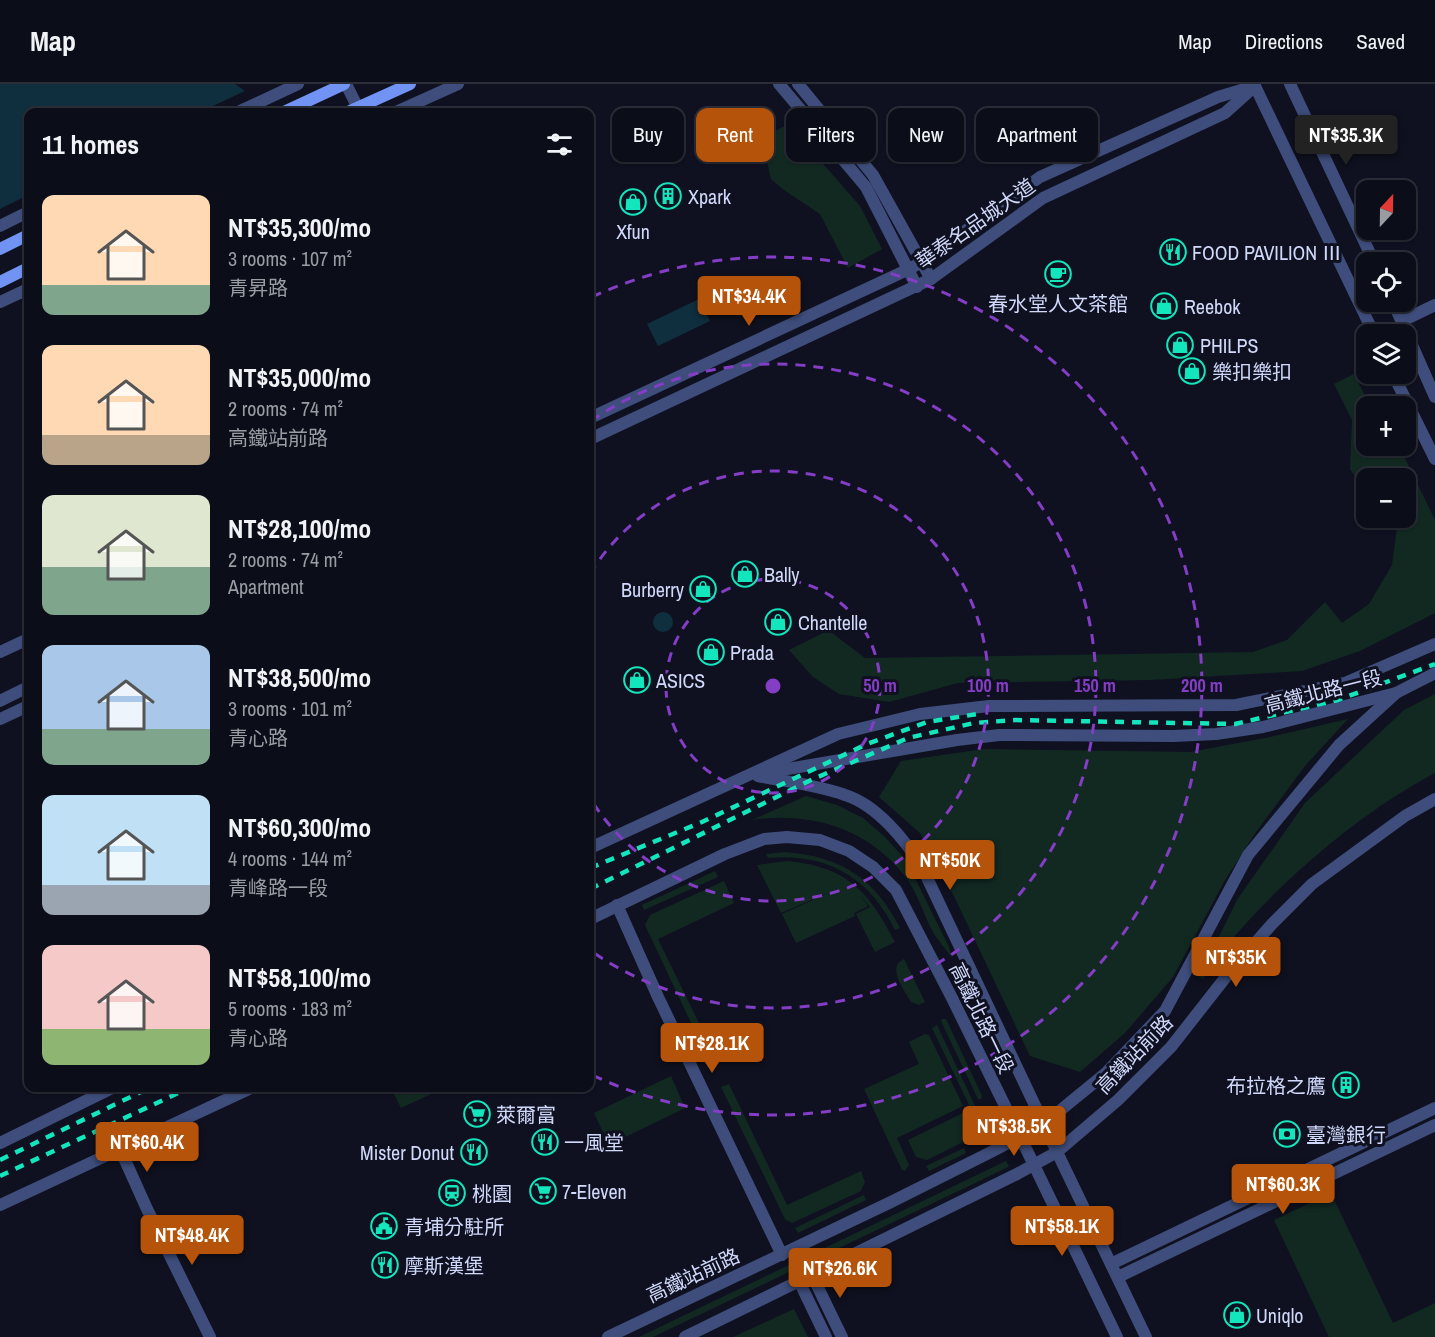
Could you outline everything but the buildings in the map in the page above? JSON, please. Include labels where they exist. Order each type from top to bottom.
[{"type":"main road","points":[[294,108],[345,84]]},
{"type":"main road","points":[[361,108],[410,84]]},
{"type":"main road","points":[[0,249],[24,237]]},
{"type":"main road","points":[[0,282],[24,270]]},
{"type":"street","points":[[247,108],[298,84]]},
{"type":"street","points":[[345,84],[354,108]]},
{"type":"street","points":[[405,108],[458,84]]},
{"type":"street","points":[[779,84],[866,187],[917,287]]},
{"type":"street","points":[[798,84],[873,175],[931,279]]},
{"type":"street","points":[[1290,84],[1369,252]]},
{"type":"street","points":[[1256,85],[1369,324]]},
{"type":"street","name":"華泰名品城大道","points":[[594,416],[908,270],[1040,177],[1218,97],[1256,85]]},
{"type":"street","name":"華泰名品城大道","points":[[594,437],[917,287],[1043,198],[1225,113],[1256,85]]},
{"type":"street","points":[[0,226],[24,214]]},
{"type":"street","points":[[0,302],[24,291]]},
{"type":"street","points":[[1402,321],[1435,305]]},
{"type":"street","points":[[1398,312],[1435,397]]},
{"type":"street","points":[[1398,384],[1435,459]]},
{"type":"street","points":[[0,652],[24,641]]},
{"type":"street","name":"高鐵北路一段","points":[[594,846],[838,734],[920,714],[989,706],[1236,705],[1345,683],[1435,644]]},
{"type":"street","name":"高鐵北路一段","points":[[751,775],[999,735],[1173,736],[1216,734],[1263,727],[1396,693],[1435,674]]},
{"type":"street","points":[[0,700],[24,689]]},
{"type":"street","name":"高鐵站前路","points":[[1043,1125],[1106,1073],[1165,1011],[1248,855],[1339,745],[1396,693]]},
{"type":"street","points":[[0,719],[24,708]]},
{"type":"street","name":"高鐵北路一段","points":[[751,775],[847,795],[878,814],[906,841],[922,867],[1146,1337]]},
{"type":"street","name":"高鐵站前路","points":[[685,1337],[1057,1152],[1118,1100],[1171,1047],[1229,973],[1272,924],[1312,884],[1405,816],[1435,799]]},
{"type":"street","name":"高鐵北路一段","points":[[594,917],[724,854],[764,839],[787,837],[820,840],[849,851],[873,867],[896,890],[1034,1165],[1117,1337]]},
{"type":"street","points":[[617,905],[782,1255]]},
{"type":"street","points":[[0,1143],[104,1092]]},
{"type":"street","points":[[0,1205],[242,1092]]},
{"type":"street","points":[[1111,1264],[1435,1108]]},
{"type":"street","points":[[1020,1137],[1043,1125]]},
{"type":"street","points":[[1118,1277],[1435,1125]]},
{"type":"street","name":"高鐵站前路","points":[[608,1337],[782,1255],[1020,1137]]},
{"type":"street","points":[[120,1149],[150,1217],[210,1337]]},
{"type":"street","points":[[812,1275],[842,1337]]},
{"type":"street","points":[[799,1281],[826,1337]]},
{"type":"green space","points":[[786,125],[786,162],[821,162],[860,206],[882,249],[848,268],[820,214],[771,179],[767,162],[774,162],[774,132]]},
{"type":"green space","points":[[1354,374],[1356,384],[1359,384],[1365,396],[1356,396],[1356,456],[1404,456],[1410,468],[1356,468],[1356,478],[1350,469],[1352,420],[1334,384]]},
{"type":"green space","points":[[1416,481],[1435,520],[1435,613],[1360,651],[1302,671],[1151,680],[958,683],[889,702],[839,694],[813,677],[789,650],[831,629],[832,633],[865,658],[1253,652],[1287,640],[1325,602],[1342,623],[1369,604],[1392,565],[1397,528],[1416,528]]},
{"type":"green space","points":[[1435,694],[1435,773],[1381,806],[1327,846],[1254,915],[1221,953],[1203,979],[1199,977],[1237,900],[1305,803],[1404,710]]},
{"type":"green space","points":[[1348,719],[1305,766],[1256,832],[1225,880],[1173,977],[1125,1033],[1080,1072],[1030,1056],[952,892],[920,833],[879,797],[901,761],[984,749],[1190,752]]},
{"type":"green space","points":[[806,796],[837,805],[863,818],[906,860],[949,947],[952,958],[933,932],[909,882],[878,849],[860,837],[819,822],[775,818],[752,820]]},
{"type":"green space","points":[[786,852],[824,859],[854,873],[879,896],[900,928],[895,930],[872,896],[844,872],[809,860],[789,857],[768,858],[766,854]]},
{"type":"green space","points":[[787,861],[825,869],[853,884],[875,908],[895,942],[875,952],[856,914],[870,907],[859,894],[868,906],[854,913],[855,916],[796,943],[782,914],[837,889],[781,913],[757,865]]},
{"type":"green space","points":[[715,871],[718,877],[644,910],[642,905]]},
{"type":"green space","points":[[724,881],[734,903],[658,939],[716,1058],[709,1061],[645,925],[650,915]]},
{"type":"green space","points":[[904,959],[925,1002],[919,1005],[911,1002],[896,973],[899,963]]},
{"type":"green space","points":[[942,1019],[946,1019],[982,1096],[981,1099],[978,1099]]},
{"type":"green space","points":[[937,1025],[976,1108],[965,1141],[927,1160],[916,1157],[908,1140],[971,1109],[932,1028]]},
{"type":"green space","points":[[925,1034],[929,1035],[963,1106],[897,1138],[909,1165],[905,1171],[902,1170],[864,1089],[919,1064],[909,1042]]},
{"type":"green space","points":[[671,1076],[685,1108],[609,1145],[594,1113]]},
{"type":"green space","points":[[729,1084],[787,1205],[861,1171],[865,1182],[861,1191],[792,1223],[785,1219],[721,1087]]},
{"type":"green space","points":[[393,1092],[435,1092],[401,1108]]},
{"type":"green space","points":[[964,1148],[966,1153],[929,1171],[926,1166]]},
{"type":"green space","points":[[1006,1161],[1008,1167],[971,1185],[653,1337],[639,1337]]},
{"type":"green space","points":[[1331,1193],[1393,1323],[1435,1303],[1435,1337],[1329,1337],[1274,1220]]},
{"type":"green space","points":[[864,1195],[866,1200],[798,1233],[795,1228]]},
{"type":"green space","points":[[794,1309],[808,1337],[733,1337]]},
{"type":"water","points":[[0,84],[235,84],[245,91],[209,108],[24,108],[24,197],[0,209]]},
{"type":"water","points":[[699,299],[710,321],[658,346],[647,324]]},
{"type":"water","points":[[659,612],[667,612],[673,618],[673,626],[667,632],[659,632],[653,626],[653,618]]},
{"type":"railway","points":[[594,887],[811,780],[908,738],[974,723],[1015,720],[1235,724],[1338,700],[1435,664]]},
{"type":"railway","points":[[594,866],[702,822],[867,744],[927,722],[977,714]]},
{"type":"railway","points":[[0,1160],[141,1092]]},
{"type":"railway","points":[[0,1176],[180,1092]]},
{"type":"place","name":"Xpark","points":[[668,196]]},
{"type":"place","name":"Xfun","points":[[633,202]]},
{"type":"place","name":"FOOD PAVILION Ⅲ","points":[[1173,252]]},
{"type":"place","name":"春水堂人文茶館","points":[[1058,274]]},
{"type":"place","name":"Reebok","points":[[1164,306]]},
{"type":"place","name":"PHILPS","points":[[1180,345]]},
{"type":"place","name":"樂扣樂扣","points":[[1192,371]]},
{"type":"place","name":"Bally","points":[[745,574]]},
{"type":"place","name":"Burberry","points":[[703,589]]},
{"type":"place","name":"Chantelle","points":[[778,622]]},
{"type":"place","name":"Prada","points":[[711,652]]},
{"type":"place","name":"ASICS","points":[[637,680]]},
{"type":"place","name":"布拉格之鷹","points":[[1346,1085]]},
{"type":"place","name":"萊爾富","points":[[477,1114]]},
{"type":"place","name":"臺灣銀行","points":[[1287,1134]]},
{"type":"place","name":"一風堂","points":[[545,1142]]},
{"type":"place","name":"Mister Donut","points":[[474,1152]]},
{"type":"place","name":"7-Eleven","points":[[543,1191]]},
{"type":"place","name":"桃園","points":[[452,1193]]},
{"type":"place","name":"青埔分駐所","points":[[384,1226]]},
{"type":"place","name":"摩斯漢堡","points":[[385,1265]]},
{"type":"place","name":"Uniqlo","points":[[1237,1315]]}]
